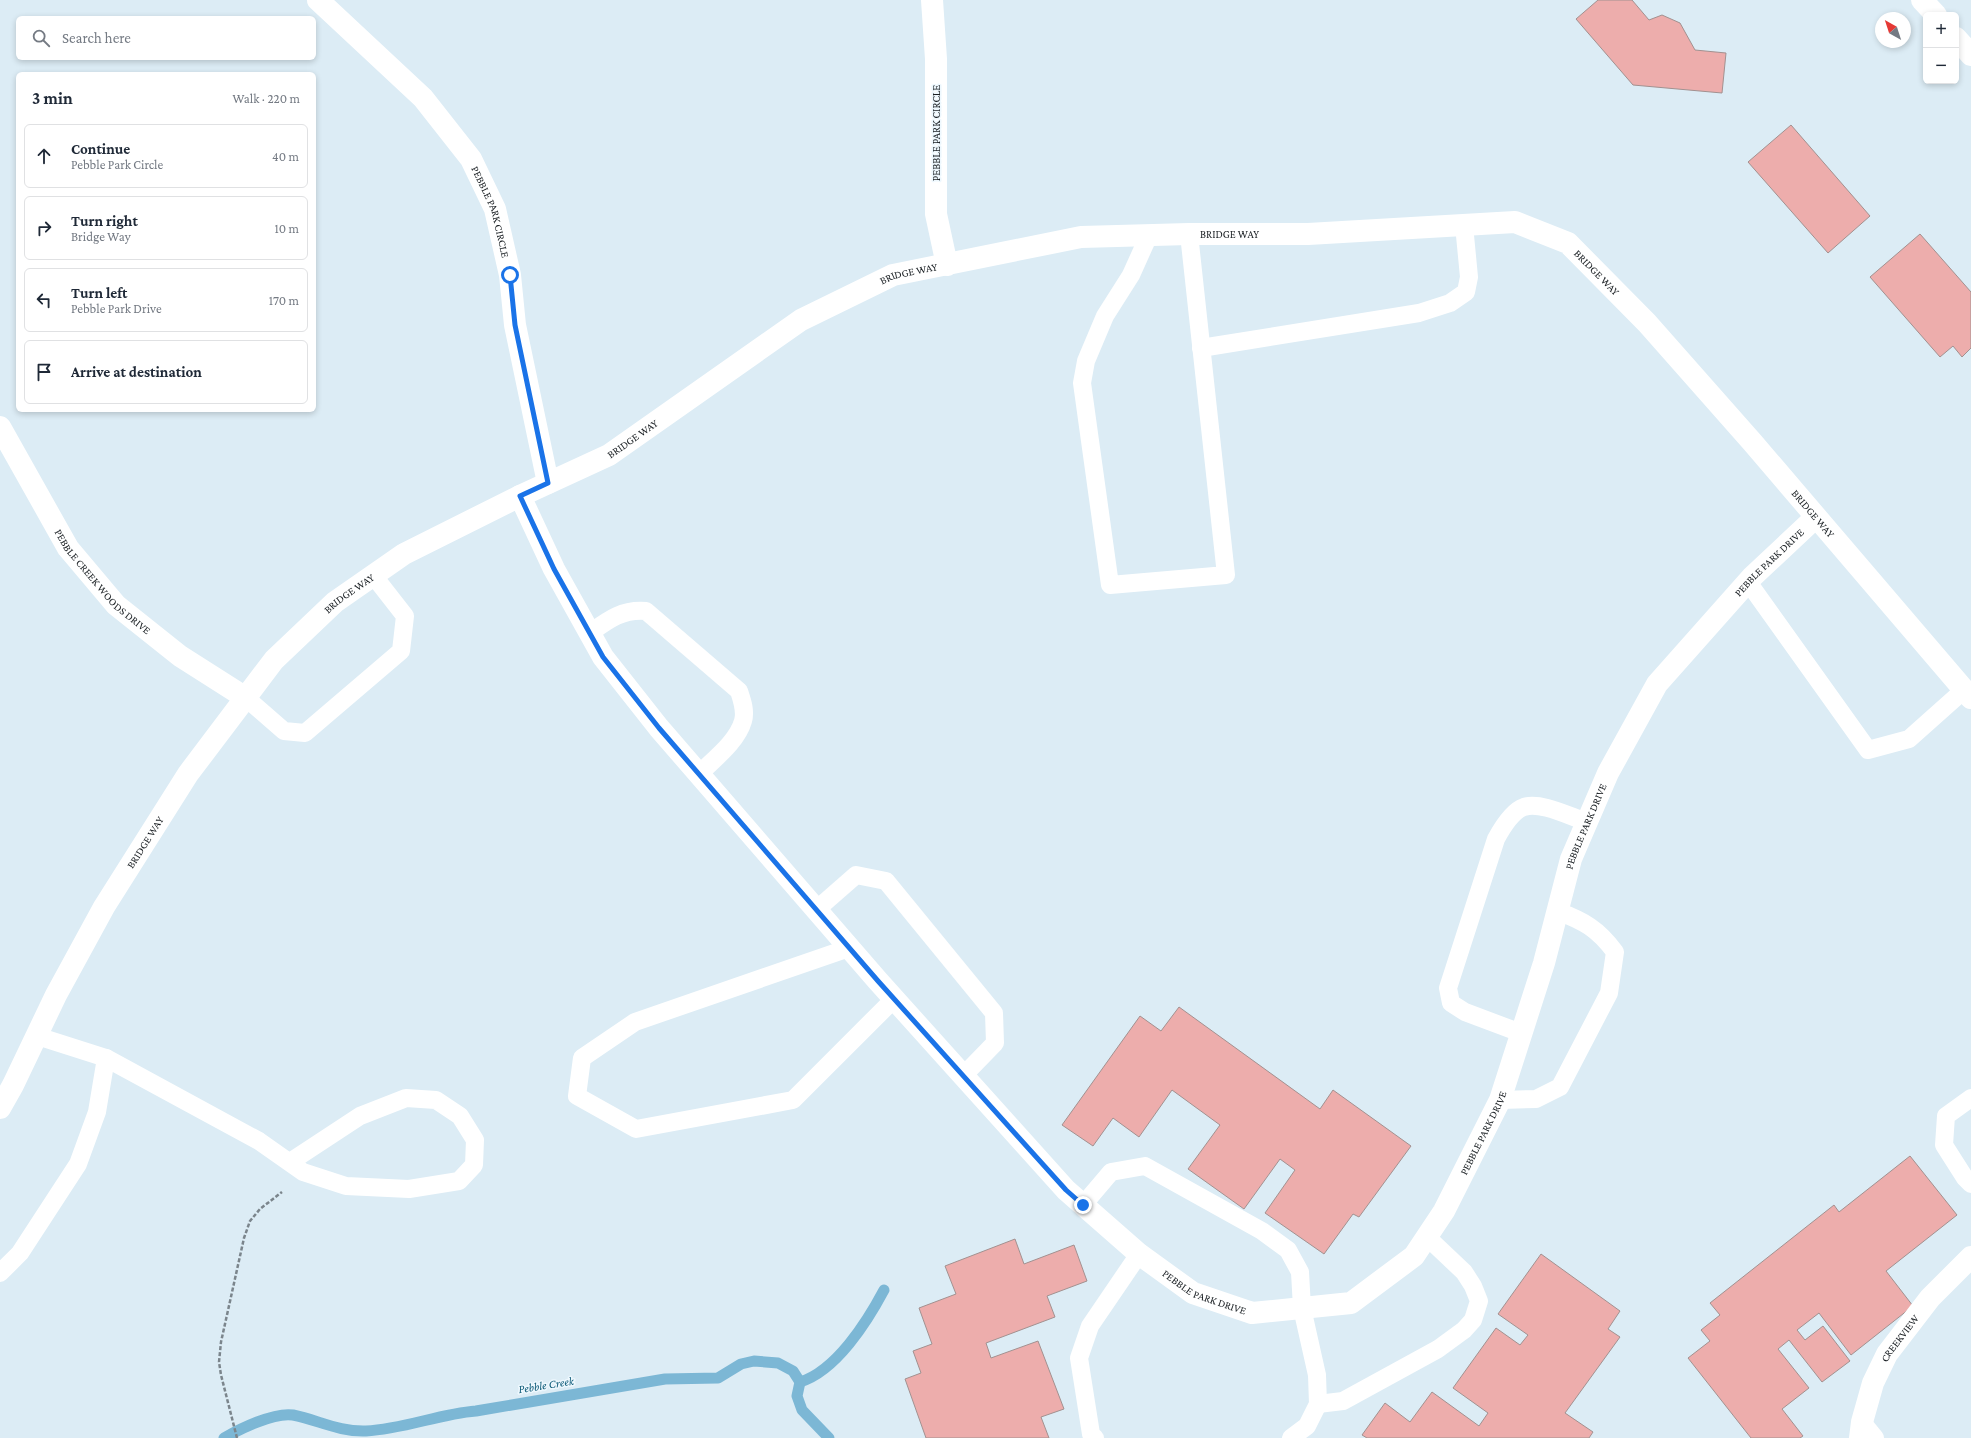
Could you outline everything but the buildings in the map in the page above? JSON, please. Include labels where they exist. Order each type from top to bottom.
[{"type":"street","name":"PEBBLE PARK CIRCLE","points":[[318,0],[423,98],[471,159],[495,209],[510,275],[515,325],[548,483]]},
{"type":"street","name":"PEBBLE PARK CIRCLE","points":[[932,0],[936,59],[936,214],[947,265]]},
{"type":"street","points":[[1922,0],[1933,12]]},
{"type":"street","points":[[1959,41],[1971,55]]},
{"type":"street","name":"BRIDGE WAY","points":[[0,1108],[13,1085],[56,994],[104,907],[188,774],[274,660],[335,602],[404,554],[520,496],[609,455],[801,320],[894,275],[1080,237],[1189,234],[1308,234],[1515,222],[1568,243],[1647,323],[1753,443],[1967,694]]},
{"type":"street","name":"PEBBLE CREEK WOODS DRIVE","points":[[0,427],[68,548],[116,605],[180,656],[246,698]]},
{"type":"street","name":"PEBBLE PARK DRIVE","points":[[520,496],[554,569],[603,657],[659,728],[962,1076],[1066,1190],[1139,1254],[1192,1294],[1252,1313],[1351,1303],[1414,1256],[1444,1211],[1500,1100],[1544,963],[1571,859],[1608,773],[1657,684],[1748,582],[1816,517]]},
{"type":"street","name":"CREEKVIEW","points":[[1866,1433],[1873,1382],[1886,1354],[1930,1298],[1971,1257]]},
{"type":"lane","points":[[1201,348],[1419,313],[1450,303],[1466,292],[1469,277],[1464,225]]},
{"type":"lane","points":[[1149,235],[1131,275],[1105,316],[1086,361],[1082,382],[1110,585],[1226,575],[1189,234]]},
{"type":"lane","points":[[246,698],[284,731],[305,733],[401,652],[405,616],[373,575]]},
{"type":"lane","points":[[1748,582],[1868,750],[1909,739],[1967,694]]},
{"type":"lane","points":[[590,633],[609,619],[633,610],[646,611],[739,691],[744,708],[743,721],[735,736],[699,774]]},
{"type":"lane","points":[[1522,1033],[1465,1012],[1451,1003],[1448,988],[1496,839],[1507,821],[1524,807],[1541,806],[1587,822]]},
{"type":"lane","points":[[816,910],[856,875],[886,881],[994,1013],[995,1043],[962,1076]]},
{"type":"lane","points":[[1500,1100],[1536,1100],[1560,1087],[1609,993],[1615,952],[1603,936],[1582,920],[1557,911]]},
{"type":"lane","points":[[849,948],[635,1022],[582,1058],[577,1096],[636,1129],[793,1100],[894,999]]},
{"type":"lane","points":[[37,1036],[106,1058],[259,1141],[296,1167],[346,1186],[410,1189],[459,1181],[474,1165],[475,1140],[460,1116],[436,1100],[406,1098],[360,1116],[296,1167]]},
{"type":"lane","points":[[0,1273],[20,1253],[78,1164],[98,1112],[106,1058]]},
{"type":"lane","points":[[1971,1098],[1946,1116],[1944,1145],[1964,1178],[1971,1184]]},
{"type":"lane","points":[[1083,1205],[1111,1172],[1145,1166],[1262,1231],[1288,1250],[1300,1272],[1302,1308],[1317,1375],[1318,1404],[1307,1426],[1291,1438]]},
{"type":"lane","points":[[1318,1404],[1343,1401],[1438,1349],[1464,1330],[1473,1320],[1478,1300],[1473,1286],[1464,1272],[1427,1237]]},
{"type":"lane","points":[[1095,1438],[1091,1434],[1079,1358],[1090,1326],[1139,1254]]},
{"type":"path","points":[[237,1438],[219,1362],[221,1342],[244,1238],[250,1221],[296,1167]]},
{"type":"waterway","points":[[800,1382],[813,1376],[826,1367],[849,1344],[869,1316],[884,1290]]},
{"type":"waterway","name":"Pebble Creek","points":[[224,1438],[257,1422],[276,1416],[285,1415],[302,1417],[347,1430],[380,1430],[449,1415],[665,1379],[718,1378],[741,1364],[754,1361],[778,1363],[793,1371],[800,1382],[797,1396],[802,1410],[829,1438]]},
{"type":"route","points":[[510,275],[515,325],[548,483],[520,496],[554,569],[603,657],[659,728],[878,981],[1066,1190],[1083,1205]]}]
